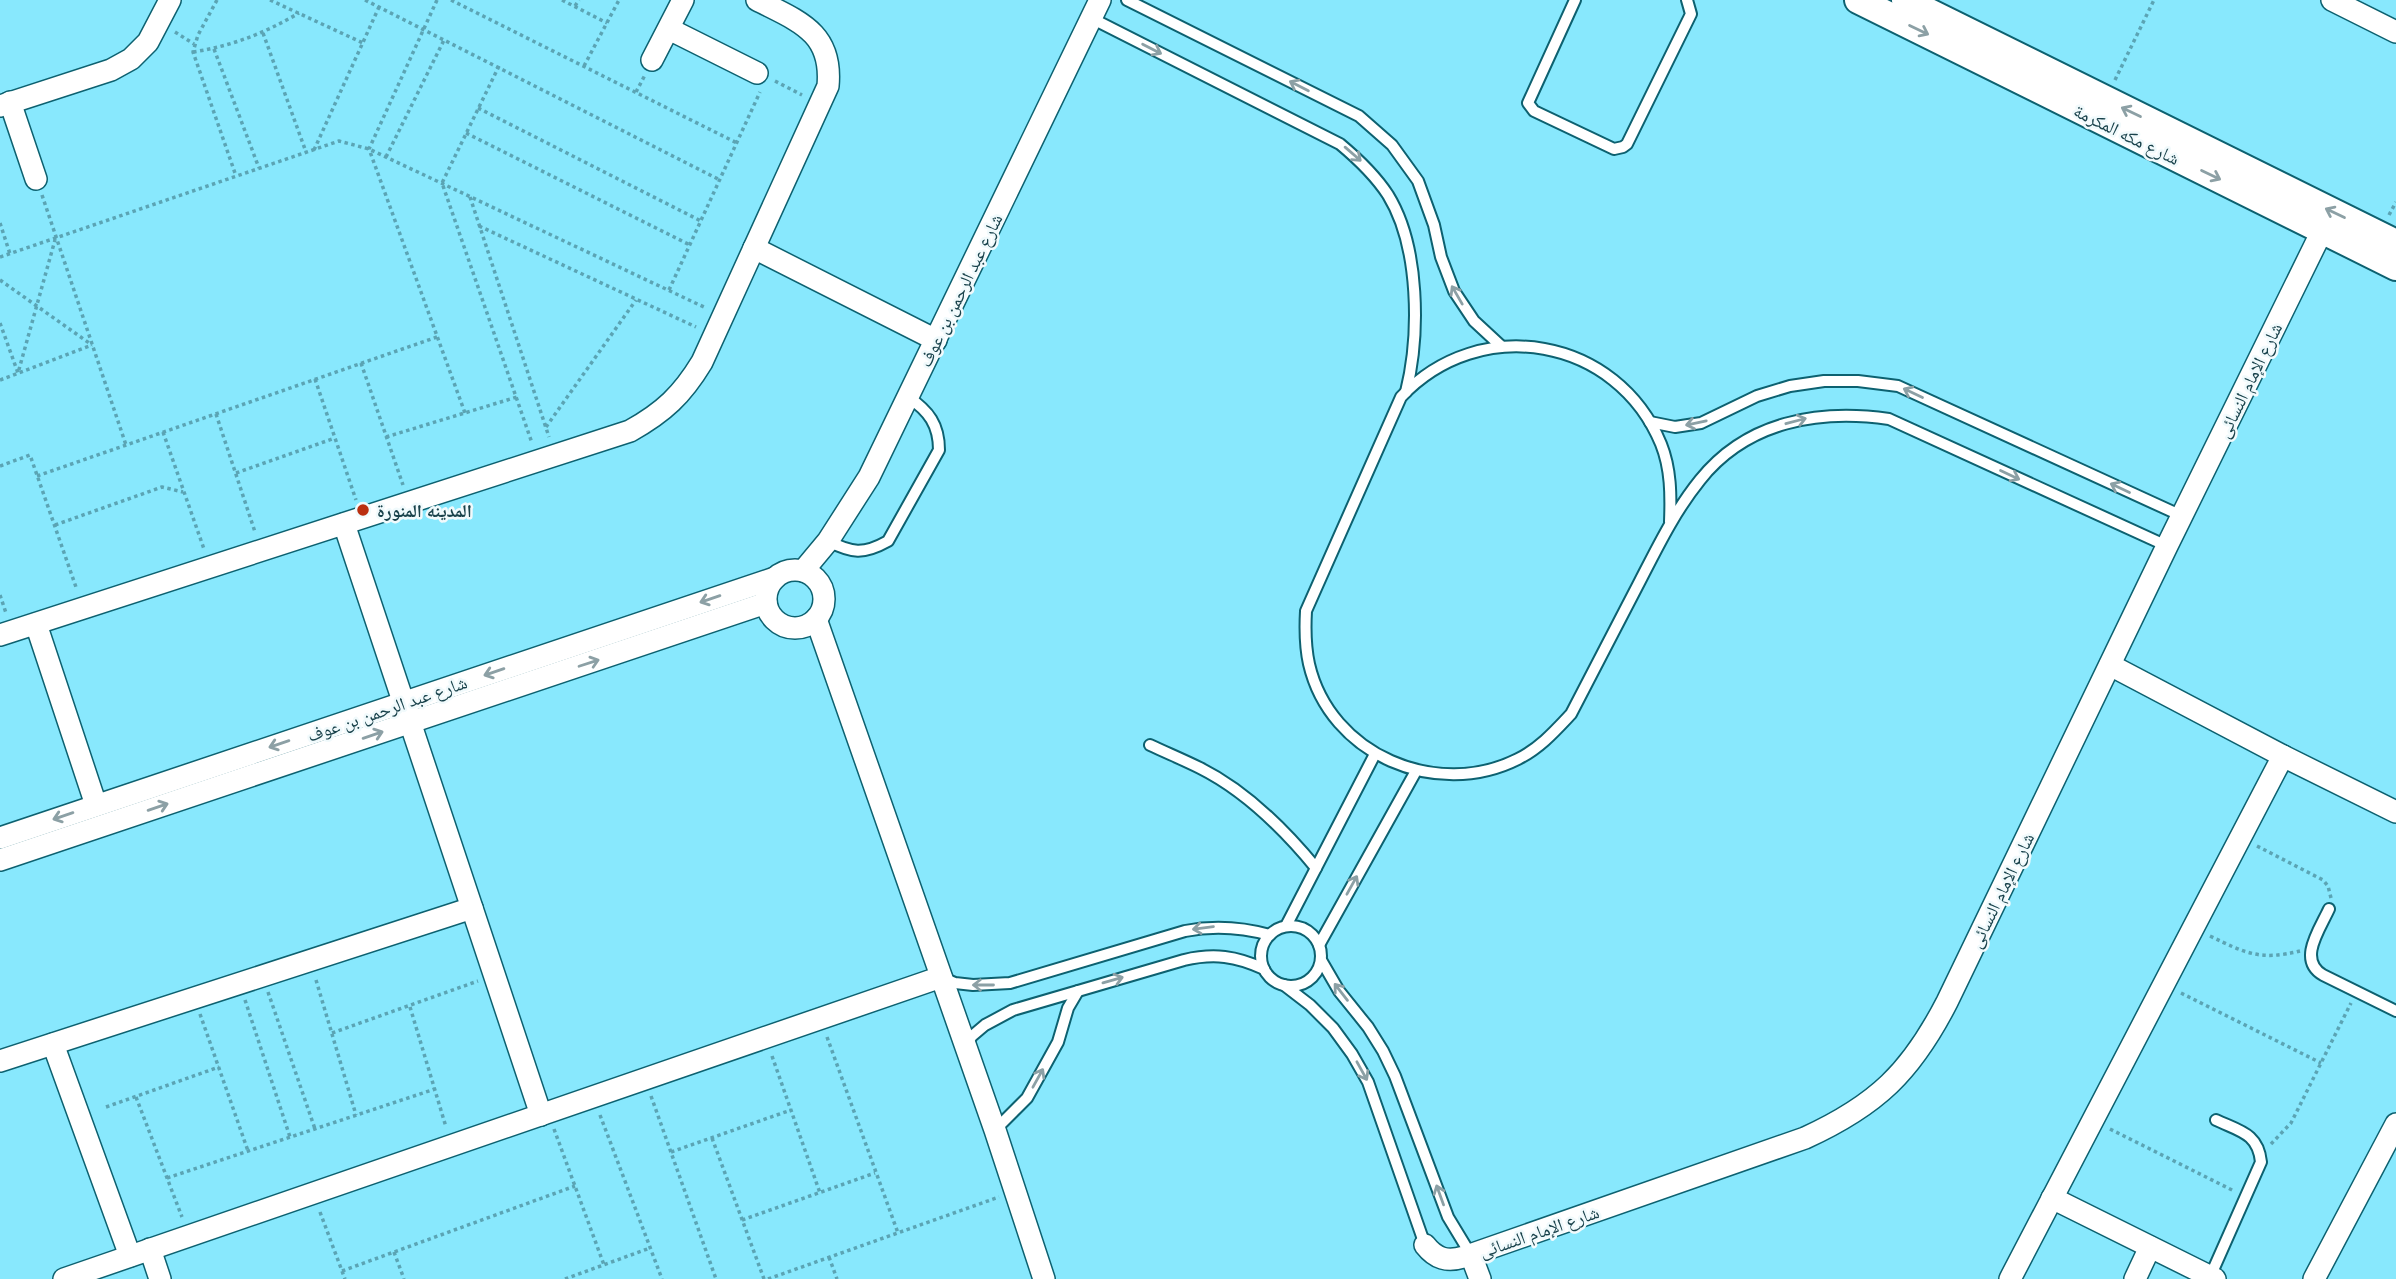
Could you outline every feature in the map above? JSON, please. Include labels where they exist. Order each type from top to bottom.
[{"type":"street","points":[[36,179],[5,104],[111,70],[131,59],[148,42],[170,0]]},
{"type":"street","points":[[652,60],[683,0]]},
{"type":"street","points":[[0,635],[630,431],[652,419],[672,403],[689,384],[714,336],[828,86],[830,69],[827,54],[819,39],[808,27],[757,0]]},
{"type":"street","name":"شارع مكه المكرمة","points":[[1858,0],[2396,267]]},
{"type":"street","name":"شارع مكه المكرمة","points":[[1905,0],[2396,243]]},
{"type":"street","points":[[2332,0],[2396,32]]},
{"type":"street","name":"شارع عبد الرحمن بن عوف","points":[[803,570],[828,541],[869,477],[1095,9]]},
{"type":"street","points":[[668,29],[762,75]]},
{"type":"street","name":"شارع الإمام النسائى","points":[[1425,1245],[1432,1254],[1442,1259],[1453,1260],[1471,1255],[1805,1138],[1842,1121],[1875,1098],[1904,1070],[1929,1038],[2322,230]]},
{"type":"street","points":[[754,248],[936,340]]},
{"type":"street","points":[[353,521],[407,712],[494,976],[544,1114]]},
{"type":"street","points":[[788,570],[803,570],[815,577],[824,594],[823,608],[816,619],[804,627],[790,628],[772,616],[766,603],[767,590],[775,578],[788,570]]},
{"type":"street","name":"شارع عبد الرحمن بن عوف","points":[[0,860],[775,578]]},
{"type":"street","name":"شارع عبد الرحمن بن عوف","points":[[0,838],[96,805],[766,603]]},
{"type":"street","points":[[816,619],[995,1130],[1044,1279]]},
{"type":"street","points":[[36,624],[96,805]]},
{"type":"street","points":[[2110,665],[2396,812]]},
{"type":"street","points":[[2010,1279],[2283,756]]},
{"type":"street","points":[[0,1061],[472,908]]},
{"type":"street","points":[[64,1279],[941,977]]},
{"type":"street","points":[[53,1044],[140,1253],[160,1279]]},
{"type":"street","points":[[2314,1279],[2396,1124]]},
{"type":"street","points":[[2052,1198],[2213,1278]]},
{"type":"street","points":[[2135,1279],[2150,1247]]},
{"type":"street","points":[[1471,1255],[1480,1279]]},
{"type":"lane","points":[[1127,0],[1359,116],[1392,145],[1418,181],[1454,291],[1474,321],[1501,346]]},
{"type":"lane","points":[[1574,0],[1528,103],[1534,111],[1609,148],[1618,149],[1627,144],[1691,14],[1687,0]]},
{"type":"lane","points":[[1095,9],[1340,144],[1367,167],[1394,208],[1403,230],[1410,266],[1415,315],[1413,364],[1406,392]]},
{"type":"lane","points":[[1670,522],[1669,470],[1661,445],[1650,422],[1626,391],[1611,378],[1587,362],[1530,346],[1501,346],[1449,361],[1426,374],[1401,397],[1306,611],[1306,648],[1309,666],[1319,692],[1352,737],[1374,754],[1416,771],[1451,775],[1485,771],[1518,759],[1548,740],[1571,714],[1670,522],[1701,478],[1722,458],[1746,441],[1772,428],[1800,419],[1829,415],[1889,419],[2166,546]]},
{"type":"lane","points":[[1650,422],[1675,427],[1701,424],[1757,396],[1813,382],[1858,381],[1898,386],[2182,516]]},
{"type":"lane","points":[[828,541],[848,551],[876,548],[887,541],[939,450],[936,424],[929,413],[908,397]]},
{"type":"lane","points":[[1150,746],[1202,769],[1228,785],[1275,823],[1316,868]]},
{"type":"lane","points":[[1264,969],[1261,955],[1265,941],[1286,926],[1374,754]]},
{"type":"lane","points":[[1319,945],[1416,771]]},
{"type":"lane","points":[[2329,909],[2312,947],[2311,961],[2318,972],[2396,1011]]},
{"type":"lane","points":[[1286,926],[1306,930],[1319,945],[1321,960],[1339,991],[1383,1051],[1399,1085],[1448,1217],[1471,1255]]},
{"type":"lane","points":[[941,977],[956,983],[974,985],[1010,983],[1206,927],[1238,928],[1270,935]]},
{"type":"lane","points":[[965,1046],[972,1036],[999,1016],[1013,1010],[1204,956],[1235,958],[1264,969],[1276,982],[1310,1004],[1352,1054],[1368,1082],[1425,1245]]},
{"type":"lane","points":[[1284,985],[1305,983],[1316,973],[1321,960]]},
{"type":"lane","points":[[995,1130],[1027,1098],[1058,1042],[1068,1008],[1078,990]]},
{"type":"lane","points":[[2213,1278],[2258,1171],[2260,1152],[2251,1137],[2216,1120]]},
{"type":"path","points":[[217,0],[198,35],[193,52],[236,176]]},
{"type":"path","points":[[270,0],[363,43]]},
{"type":"path","points":[[365,0],[720,180]]},
{"type":"path","points":[[437,0],[369,149],[465,413]]},
{"type":"path","points":[[451,0],[737,143]]},
{"type":"path","points":[[562,0],[607,23]]},
{"type":"path","points":[[575,6],[579,0]]},
{"type":"path","points":[[584,66],[619,0]]},
{"type":"path","points":[[2105,99],[2154,0]]},
{"type":"path","points":[[314,149],[379,7]]},
{"type":"path","points":[[193,52],[244,41],[299,13]]},
{"type":"path","points":[[262,33],[306,152]]},
{"type":"path","points":[[386,157],[444,39]]},
{"type":"path","points":[[214,48],[259,168]]},
{"type":"path","points":[[499,66],[442,184],[517,397],[547,459]]},
{"type":"path","points":[[669,290],[737,143],[762,75],[820,104]]},
{"type":"path","points":[[478,108],[701,221]]},
{"type":"path","points":[[466,133],[690,245]]},
{"type":"path","points":[[0,257],[340,141],[369,149],[723,316]]},
{"type":"path","points":[[36,179],[126,445]]},
{"type":"path","points":[[470,197],[546,427],[547,459]]},
{"type":"path","points":[[0,223],[10,254]]},
{"type":"path","points":[[479,226],[714,336]]},
{"type":"path","points":[[18,373],[56,238]]},
{"type":"path","points":[[0,280],[92,345]]},
{"type":"path","points":[[546,427],[636,299]]},
{"type":"path","points":[[0,323],[18,373]]},
{"type":"path","points":[[37,477],[437,337]]},
{"type":"path","points":[[0,380],[92,345]]},
{"type":"path","points":[[361,363],[409,503]]},
{"type":"path","points":[[315,379],[335,438],[353,521]]},
{"type":"path","points":[[386,438],[517,397]]},
{"type":"path","points":[[216,414],[262,551]]},
{"type":"path","points":[[163,432],[210,568]]},
{"type":"path","points":[[236,473],[335,438]]},
{"type":"path","points":[[0,466],[30,455],[84,608]]},
{"type":"path","points":[[55,525],[162,487],[183,492]]},
{"type":"path","points":[[2240,837],[2323,880],[2331,894],[2329,909]]},
{"type":"path","points":[[2193,927],[2245,954],[2279,955],[2312,947]]},
{"type":"path","points":[[310,960],[356,1115]]},
{"type":"path","points":[[262,976],[315,1129]]},
{"type":"path","points":[[332,1033],[494,976]]},
{"type":"path","points":[[239,983],[290,1137]]},
{"type":"path","points":[[2163,985],[2321,1063]]},
{"type":"path","points":[[2260,1152],[2277,1140],[2291,1124],[2357,992]]},
{"type":"path","points":[[195,998],[248,1151]]},
{"type":"path","points":[[410,1006],[452,1145]]},
{"type":"path","points":[[820,1019],[898,1233]]},
{"type":"path","points":[[766,1037],[820,1192]]},
{"type":"path","points":[[106,1107],[219,1067]]},
{"type":"path","points":[[645,1079],[716,1279]]},
{"type":"path","points":[[167,1178],[435,1089]]},
{"type":"path","points":[[136,1097],[189,1236]]},
{"type":"path","points":[[594,1097],[662,1279]]},
{"type":"path","points":[[671,1152],[791,1110]]},
{"type":"path","points":[[544,1114],[575,1186],[604,1265]]},
{"type":"path","points":[[2092,1120],[2246,1198]]},
{"type":"path","points":[[712,1138],[766,1279],[1014,1191]]},
{"type":"path","points":[[742,1220],[876,1173]]},
{"type":"path","points":[[342,1271],[575,1186]]},
{"type":"path","points":[[313,1193],[345,1279]]},
{"type":"path","points":[[565,1279],[650,1248]]},
{"type":"path","points":[[394,1252],[404,1279]]},
{"type":"path","points":[[829,1257],[837,1279]]},
{"type":"place","name":"المدينه المنورة","points":[[363,510]]}]
